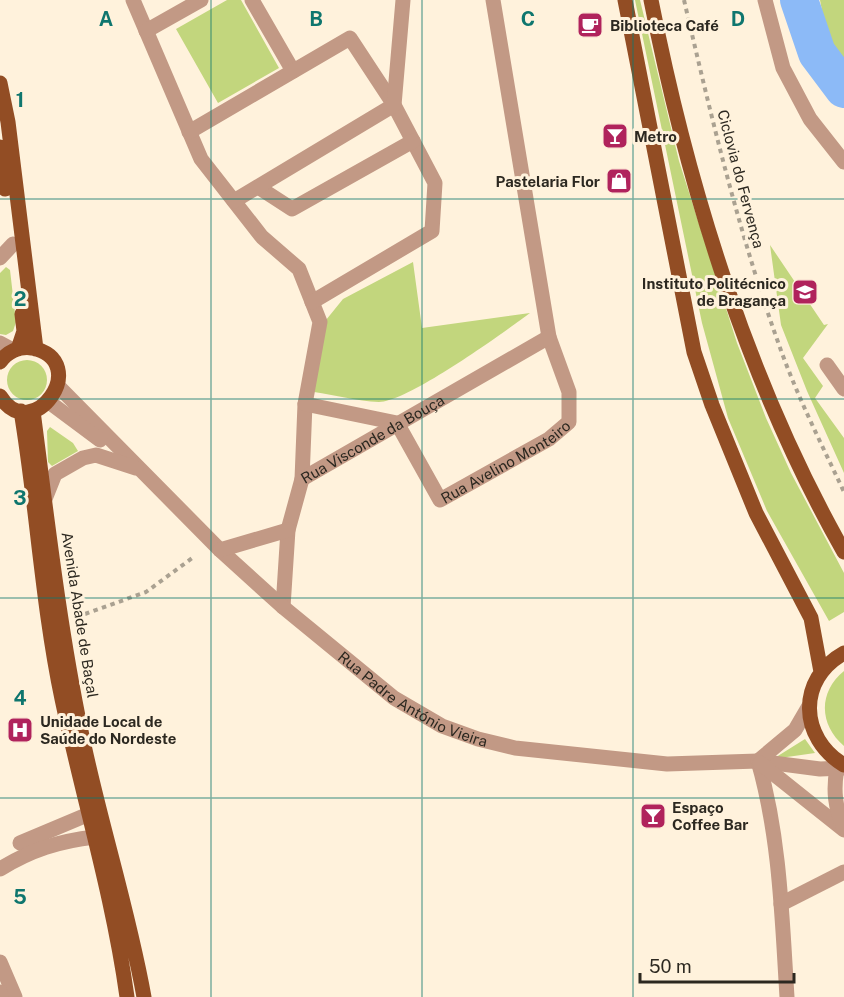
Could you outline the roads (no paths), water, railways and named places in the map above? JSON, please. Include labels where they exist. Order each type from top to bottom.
[{"type":"main road","points":[[625,0],[694,352],[712,405],[756,513],[811,618],[820,672]]},
{"type":"main road","points":[[651,0],[659,42],[713,242],[765,388],[793,453],[844,552]]},
{"type":"main road","points":[[0,83],[8,122],[36,349]]},
{"type":"main road","points":[[0,147],[24,331],[0,362]]},
{"type":"main road","points":[[0,396],[11,407],[27,411],[50,402],[58,386],[58,376],[52,359],[36,349],[10,347]]},
{"type":"main road","name":"Avenida Abade de Baçal","points":[[27,411],[45,499],[63,634],[127,997]]},
{"type":"main road","name":"Avenida Abade de Baçal","points":[[27,411],[40,568],[54,650],[89,814]]},
{"type":"main road","points":[[842,767],[819,742],[811,724],[809,706],[820,672],[833,659],[844,653]]},
{"type":"main road","points":[[89,814],[100,834]]},
{"type":"main road","name":"Avenida Abade de Baçal","points":[[100,834],[135,947],[144,997]]},
{"type":"street","name":"Rua Visconde da Bouça","points":[[133,0],[201,159],[262,237],[299,269],[320,322],[305,404],[302,479]]},
{"type":"street","points":[[146,31],[201,0]]},
{"type":"street","points":[[252,0],[293,71]]},
{"type":"street","points":[[394,105],[403,0]]},
{"type":"street","points":[[493,0],[549,337]]},
{"type":"street","points":[[765,0],[783,68],[810,118],[844,162]]},
{"type":"street","points":[[189,132],[350,38],[394,105],[435,183],[432,231],[312,302]]},
{"type":"street","points":[[234,201],[394,105]]},
{"type":"street","points":[[258,187],[292,209],[413,141]]},
{"type":"street","points":[[0,258],[13,244]]},
{"type":"street","name":"Rua Visconde da Bouça","points":[[302,479],[549,337]]},
{"type":"street","name":"Rua Avelino Monteiro","points":[[397,423],[440,500],[549,439],[569,422],[568,392],[549,337]]},
{"type":"street","points":[[827,365],[844,388]]},
{"type":"street","points":[[58,386],[138,469]]},
{"type":"street","points":[[50,402],[138,469]]},
{"type":"street","points":[[305,404],[397,423]]},
{"type":"street","points":[[45,499],[55,474],[83,458],[96,455],[138,469]]},
{"type":"street","name":"Rua Padre António Vieira","points":[[138,469],[220,550],[283,607],[394,698],[442,726],[478,740],[515,748],[667,764],[758,761],[820,769],[842,767]]},
{"type":"street","points":[[283,607],[288,530],[302,479]]},
{"type":"street","points":[[220,550],[288,530]]},
{"type":"street","points":[[758,761],[795,730],[809,706]]},
{"type":"street","points":[[758,761],[769,801],[781,904],[787,997]]},
{"type":"street","points":[[758,761],[844,829]]},
{"type":"street","points":[[842,767],[834,788],[835,808],[844,829]]},
{"type":"street","points":[[0,869],[22,849],[89,814]]},
{"type":"street","points":[[22,849],[100,834]]},
{"type":"street","points":[[781,904],[844,872]]},
{"type":"street","points":[[0,962],[15,997]]},
{"type":"street","points":[[0,992],[1,997]]},
{"type":"waterway","points":[[799,0],[817,53],[844,89]]},
{"type":"place","name":"Biblioteca Café","points":[[590,25]]},
{"type":"place","name":"Metro","points":[[615,136]]},
{"type":"place","name":"Pastelaria Flor","points":[[619,181]]},
{"type":"place","name":"Instituto Politécnico de Bragança","points":[[805,292]]},
{"type":"place","name":"Unidade Local de Saúde do Nordeste","points":[[20,730]]},
{"type":"place","name":"Espaço Coffee Bar","points":[[653,816]]}]
